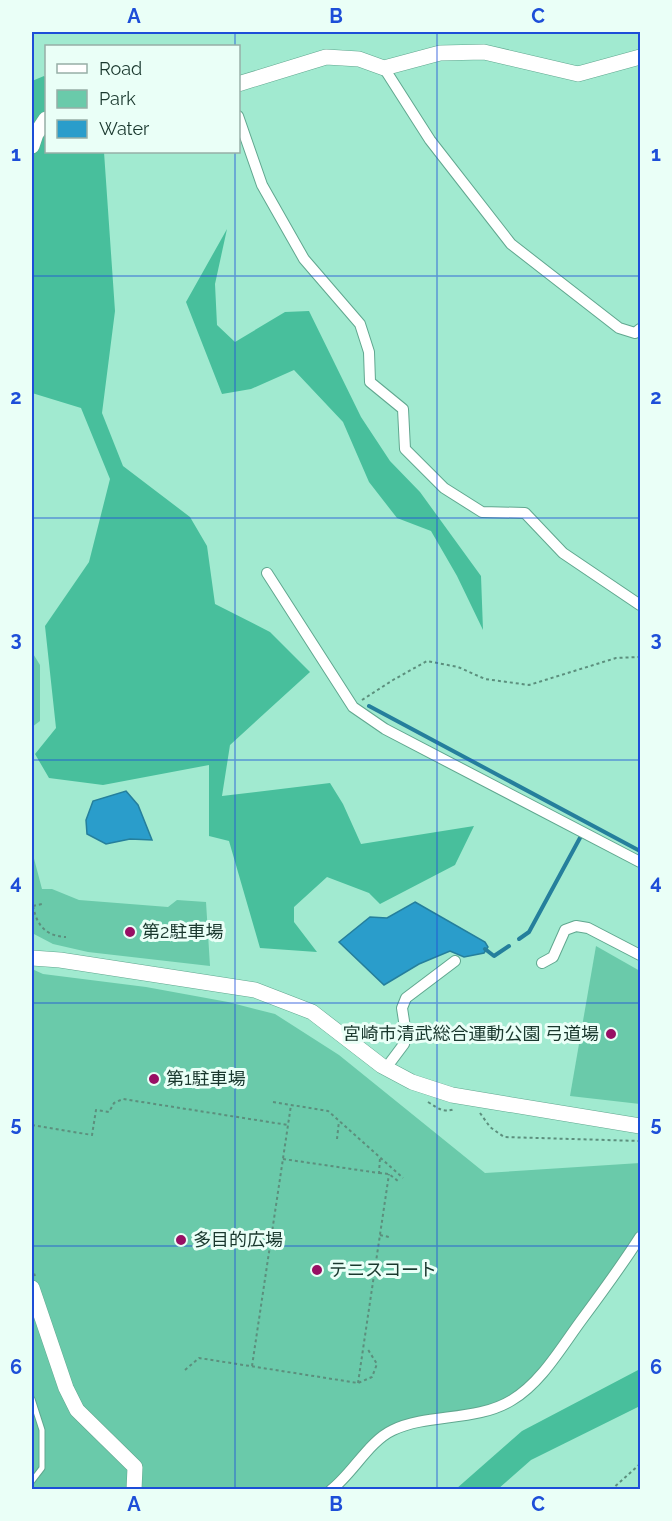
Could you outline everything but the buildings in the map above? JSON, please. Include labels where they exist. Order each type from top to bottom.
[{"type":"street","points":[[240,83],[326,57],[359,59],[384,68],[440,52],[484,52],[578,74],[640,57]]},
{"type":"street","points":[[384,68],[430,140],[511,244],[619,328],[635,333],[640,329]]},
{"type":"street","points":[[32,146],[36,134],[45,120]]},
{"type":"street","points":[[240,122],[262,185],[304,260],[360,324],[369,352],[370,382],[403,409],[405,448],[444,488],[482,512],[525,513],[562,552],[640,605]]},
{"type":"street","points":[[267,573],[352,707],[386,729],[640,862]]},
{"type":"street","points":[[542,963],[553,957],[565,930],[576,926],[588,928],[640,955]]},
{"type":"street","points":[[35,955],[255,990],[312,1012],[386,1068],[412,1082],[452,1095],[640,1126]]},
{"type":"street","points":[[386,1068],[404,1044],[406,1034],[402,1008],[406,998],[455,961]]},
{"type":"street","points":[[331,1490],[375,1443],[391,1430],[486,1411],[512,1400],[537,1379],[614,1278],[640,1237]]},
{"type":"street","points":[[32,1288],[66,1388],[77,1410],[135,1467],[134,1490]]},
{"type":"lane","points":[[32,1399],[42,1430],[42,1468],[32,1481]]},
{"type":"path","points":[[352,707],[427,661],[458,667],[485,679],[529,685],[616,658],[640,657]]},
{"type":"path","points":[[32,900],[39,925],[47,932],[66,937]]},
{"type":"path","points":[[32,906],[42,904]]},
{"type":"path","points":[[32,1125],[92,1135],[96,1110],[109,1112],[114,1104],[123,1099],[288,1125]]},
{"type":"path","points":[[273,1102],[328,1111],[403,1178]]},
{"type":"path","points":[[252,1366],[291,1105]]},
{"type":"path","points":[[480,1113],[490,1127],[504,1137],[640,1141]]},
{"type":"path","points":[[337,1139],[339,1121]]},
{"type":"path","points":[[379,1173],[380,1157]]},
{"type":"path","points":[[283,1159],[389,1174],[398,1181]]},
{"type":"path","points":[[358,1383],[389,1174]]},
{"type":"path","points":[[380,1235],[389,1237]]},
{"type":"path","points":[[185,1370],[199,1358],[358,1383],[372,1377],[377,1364],[367,1348]]},
{"type":"path","points":[[611,1490],[640,1464]]},
{"type":"green space","points":[[45,77],[45,153],[104,153],[115,311],[102,413],[123,466],[190,517],[207,546],[215,604],[270,632],[310,672],[230,745],[222,796],[330,783],[343,804],[361,844],[474,826],[455,865],[380,904],[369,893],[327,877],[294,907],[294,922],[317,952],[260,948],[229,841],[209,836],[209,765],[103,785],[49,778],[35,754],[56,728],[45,626],[89,562],[110,479],[81,408],[32,393],[32,81]]},
{"type":"green space","points":[[227,229],[215,284],[217,325],[235,342],[285,312],[309,311],[361,417],[390,461],[420,492],[481,576],[483,630],[457,576],[431,531],[397,518],[369,482],[343,422],[294,370],[251,389],[222,394],[186,302]]},
{"type":"green space","points":[[32,652],[40,665],[40,721],[32,727]]},
{"type":"green space","name":"第2駐車場","points":[[32,851],[42,889],[52,889],[79,900],[168,907],[177,900],[206,902],[210,966],[88,952],[53,944],[32,933]]},
{"type":"green space","name":"宮崎市清武総合運動公園 弓道場","points":[[596,946],[640,971],[640,1104],[570,1096]]},
{"type":"green space","points":[[32,969],[43,974],[146,987],[228,1002],[275,1014],[339,1055],[485,1173],[640,1163],[640,1237],[561,1348],[512,1400],[391,1430],[330,1489],[32,1489]]},
{"type":"green space","points":[[640,1369],[640,1406],[531,1460],[498,1489],[456,1489],[522,1431]]},
{"type":"water","points":[[126,791],[138,805],[152,840],[130,839],[106,844],[87,834],[86,820],[93,801]]},
{"type":"water","points":[[415,902],[485,942],[488,947],[484,953],[464,957],[450,951],[419,964],[384,985],[339,942],[370,917],[387,918]]},
{"type":"waterway","points":[[369,706],[640,851]]},
{"type":"waterway","points":[[519,939],[529,932],[581,836]]},
{"type":"waterway","points":[[485,949],[494,956],[509,946]]},
{"type":"place","name":"第2駐車場","points":[[130,932]]},
{"type":"place","name":"宮崎市清武総合運動公園 弓道場","points":[[611,1034]]},
{"type":"place","name":"第1駐車場","points":[[154,1079]]},
{"type":"place","name":"多目的広場","points":[[181,1240]]},
{"type":"place","name":"テニスコート","points":[[317,1270]]}]
